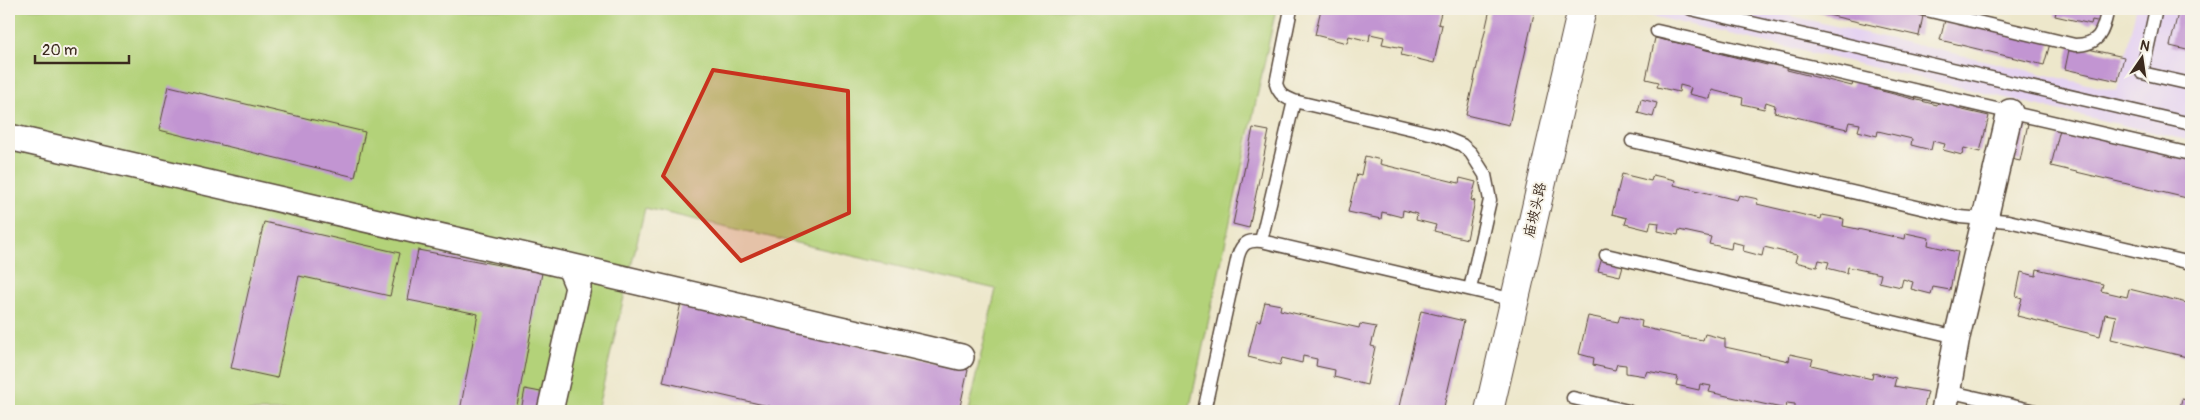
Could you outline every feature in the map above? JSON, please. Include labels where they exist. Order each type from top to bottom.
[{"type":"street","name":"庙坡头路","points":[[1489,411],[1582,9]]},
{"type":"street","points":[[1946,401],[1957,337],[2010,112]]},
{"type":"street","points":[[9,137],[962,357]]},
{"type":"street","points":[[550,411],[578,287],[576,278],[565,265]]},
{"type":"lane","points":[[1291,9],[1276,84],[1279,92],[1285,98],[1438,134],[1462,145],[1471,153],[1485,175],[1490,200],[1470,289]]},
{"type":"lane","points":[[1691,9],[2191,124]]},
{"type":"lane","points":[[1922,9],[2075,45],[2085,45],[2100,35],[2108,9]]},
{"type":"lane","points":[[2156,9],[2142,73],[2191,84]]},
{"type":"lane","points":[[1658,31],[2191,154]]},
{"type":"lane","points":[[1262,241],[1294,101]]},
{"type":"lane","points":[[1632,141],[1960,217],[2008,221],[2191,263]]},
{"type":"lane","points":[[1204,411],[1238,256],[1240,248],[1246,242],[1253,240],[1262,241],[1515,300]]},
{"type":"lane","points":[[1606,256],[1957,337]]},
{"type":"lane","points":[[1573,398],[1628,411]]},
{"type":"lane","points":[[1946,401],[2035,411]]},
{"type":"highlighted area","points":[[713,70],[848,91],[849,213],[741,261],[663,176]]},
{"type":"shaded area","points":[[1622,9],[1761,9],[2117,91],[2136,9],[2191,9],[2191,141]]},
{"type":"green space","points":[[9,9],[1276,9],[1189,411],[968,411],[996,289],[645,208],[597,411],[9,411]]},
{"type":"building","points":[[1321,9],[1442,9],[1438,24],[1442,25],[1434,63],[1401,55],[1403,48],[1382,44],[1384,37],[1370,34],[1369,41],[1349,36],[1347,43],[1315,35]]},
{"type":"building","points":[[1490,9],[1535,9],[1509,125],[1466,115]]},
{"type":"building","points":[[1816,9],[1913,9],[1924,11],[1919,36],[1815,12]]},
{"type":"building","points":[[2047,9],[2104,9],[2101,22],[2092,20],[2091,24],[2055,16],[2056,12]]},
{"type":"building","points":[[2179,9],[2191,9],[2191,51],[2170,46]]},
{"type":"building","points":[[1946,16],[2051,40],[2044,65],[1940,40]]},
{"type":"building","points":[[1655,38],[1683,44],[1684,39],[1704,44],[1702,49],[1767,65],[1769,59],[1788,64],[1787,70],[1852,86],[1854,78],[1875,84],[1874,89],[1937,105],[1939,99],[1959,104],[1958,109],[1989,116],[1980,152],[1964,148],[1962,155],[1943,150],[1945,144],[1933,141],[1931,150],[1911,145],[1912,139],[1878,131],[1877,136],[1858,131],[1860,124],[1849,122],[1847,129],[1774,112],[1775,105],[1766,102],[1764,109],[1742,104],[1743,98],[1712,90],[1710,99],[1689,94],[1691,88],[1680,85],[1679,92],[1657,87],[1659,82],[1646,79]]},
{"type":"building","points":[[2070,45],[2124,57],[2118,81],[2065,69]]},
{"type":"building","points":[[169,86],[365,132],[355,177],[159,130]]},
{"type":"building","points":[[1641,99],[1657,103],[1653,117],[1638,113]]},
{"type":"building","points":[[2012,115],[2029,119],[2020,161],[2002,157]]},
{"type":"building","points":[[2061,125],[2191,157],[2191,199],[2051,166]]},
{"type":"building","points":[[1253,128],[1269,131],[1249,228],[1233,224]]},
{"type":"building","points":[[1365,156],[1381,160],[1380,164],[1459,183],[1460,178],[1476,182],[1471,200],[1475,201],[1467,239],[1434,231],[1436,225],[1416,220],[1417,214],[1403,210],[1402,217],[1382,212],[1381,219],[1348,212],[1357,174],[1361,175]]},
{"type":"building","points":[[1622,174],[1651,181],[1653,175],[1675,180],[1674,185],[1737,200],[1739,195],[1758,199],[1757,204],[1821,219],[1822,215],[1844,219],[1843,226],[1905,239],[1906,233],[1929,238],[1928,245],[1958,252],[1950,290],[1933,287],[1931,294],[1911,289],[1913,282],[1903,279],[1901,287],[1879,282],[1881,274],[1848,267],[1847,273],[1827,268],[1829,262],[1819,260],[1817,267],[1795,262],[1797,255],[1764,247],[1762,256],[1743,251],[1744,245],[1732,242],[1731,249],[1709,244],[1711,237],[1679,230],[1678,235],[1658,231],[1659,223],[1651,222],[1649,230],[1625,224],[1627,218],[1612,214]]},
{"type":"building","points":[[264,222],[400,253],[390,296],[299,276],[277,378],[231,368]]},
{"type":"building","points":[[418,250],[542,273],[516,411],[460,411],[478,314],[408,300]]},
{"type":"building","points":[[1602,258],[1624,262],[1620,276],[1598,271]]},
{"type":"building","points":[[2037,269],[2103,284],[2101,291],[2127,297],[2129,289],[2191,304],[2191,358],[2111,339],[2116,316],[2105,314],[2100,336],[2017,316],[2022,298],[2016,296],[2021,272],[2036,276]]},
{"type":"building","points":[[1265,302],[1281,305],[1280,310],[1359,328],[1360,324],[1376,327],[1371,346],[1375,347],[1367,385],[1334,377],[1335,370],[1316,366],[1317,359],[1303,356],[1302,363],[1282,358],[1280,365],[1248,357],[1257,320],[1260,321]]},
{"type":"building","points":[[681,303],[968,370],[959,411],[790,411],[663,382]]},
{"type":"building","points":[[1421,311],[1464,321],[1443,411],[1398,411]]},
{"type":"building","points":[[1588,316],[1618,322],[1620,316],[1642,321],[1641,327],[1703,340],[1705,334],[1725,339],[1725,347],[1789,361],[1790,354],[1813,359],[1811,365],[1872,379],[1873,373],[1896,378],[1894,386],[1928,392],[1923,411],[1839,411],[1817,407],[1816,411],[1795,411],[1795,404],[1787,403],[1786,409],[1709,392],[1711,386],[1700,384],[1699,390],[1676,385],[1678,377],[1647,371],[1645,376],[1626,373],[1626,365],[1617,364],[1615,370],[1593,365],[1594,358],[1579,354]]},
{"type":"building","points":[[525,389],[551,394],[548,411],[521,411]]},
{"type":"building","points":[[2182,399],[2191,401],[2191,411],[2179,411]]}]
